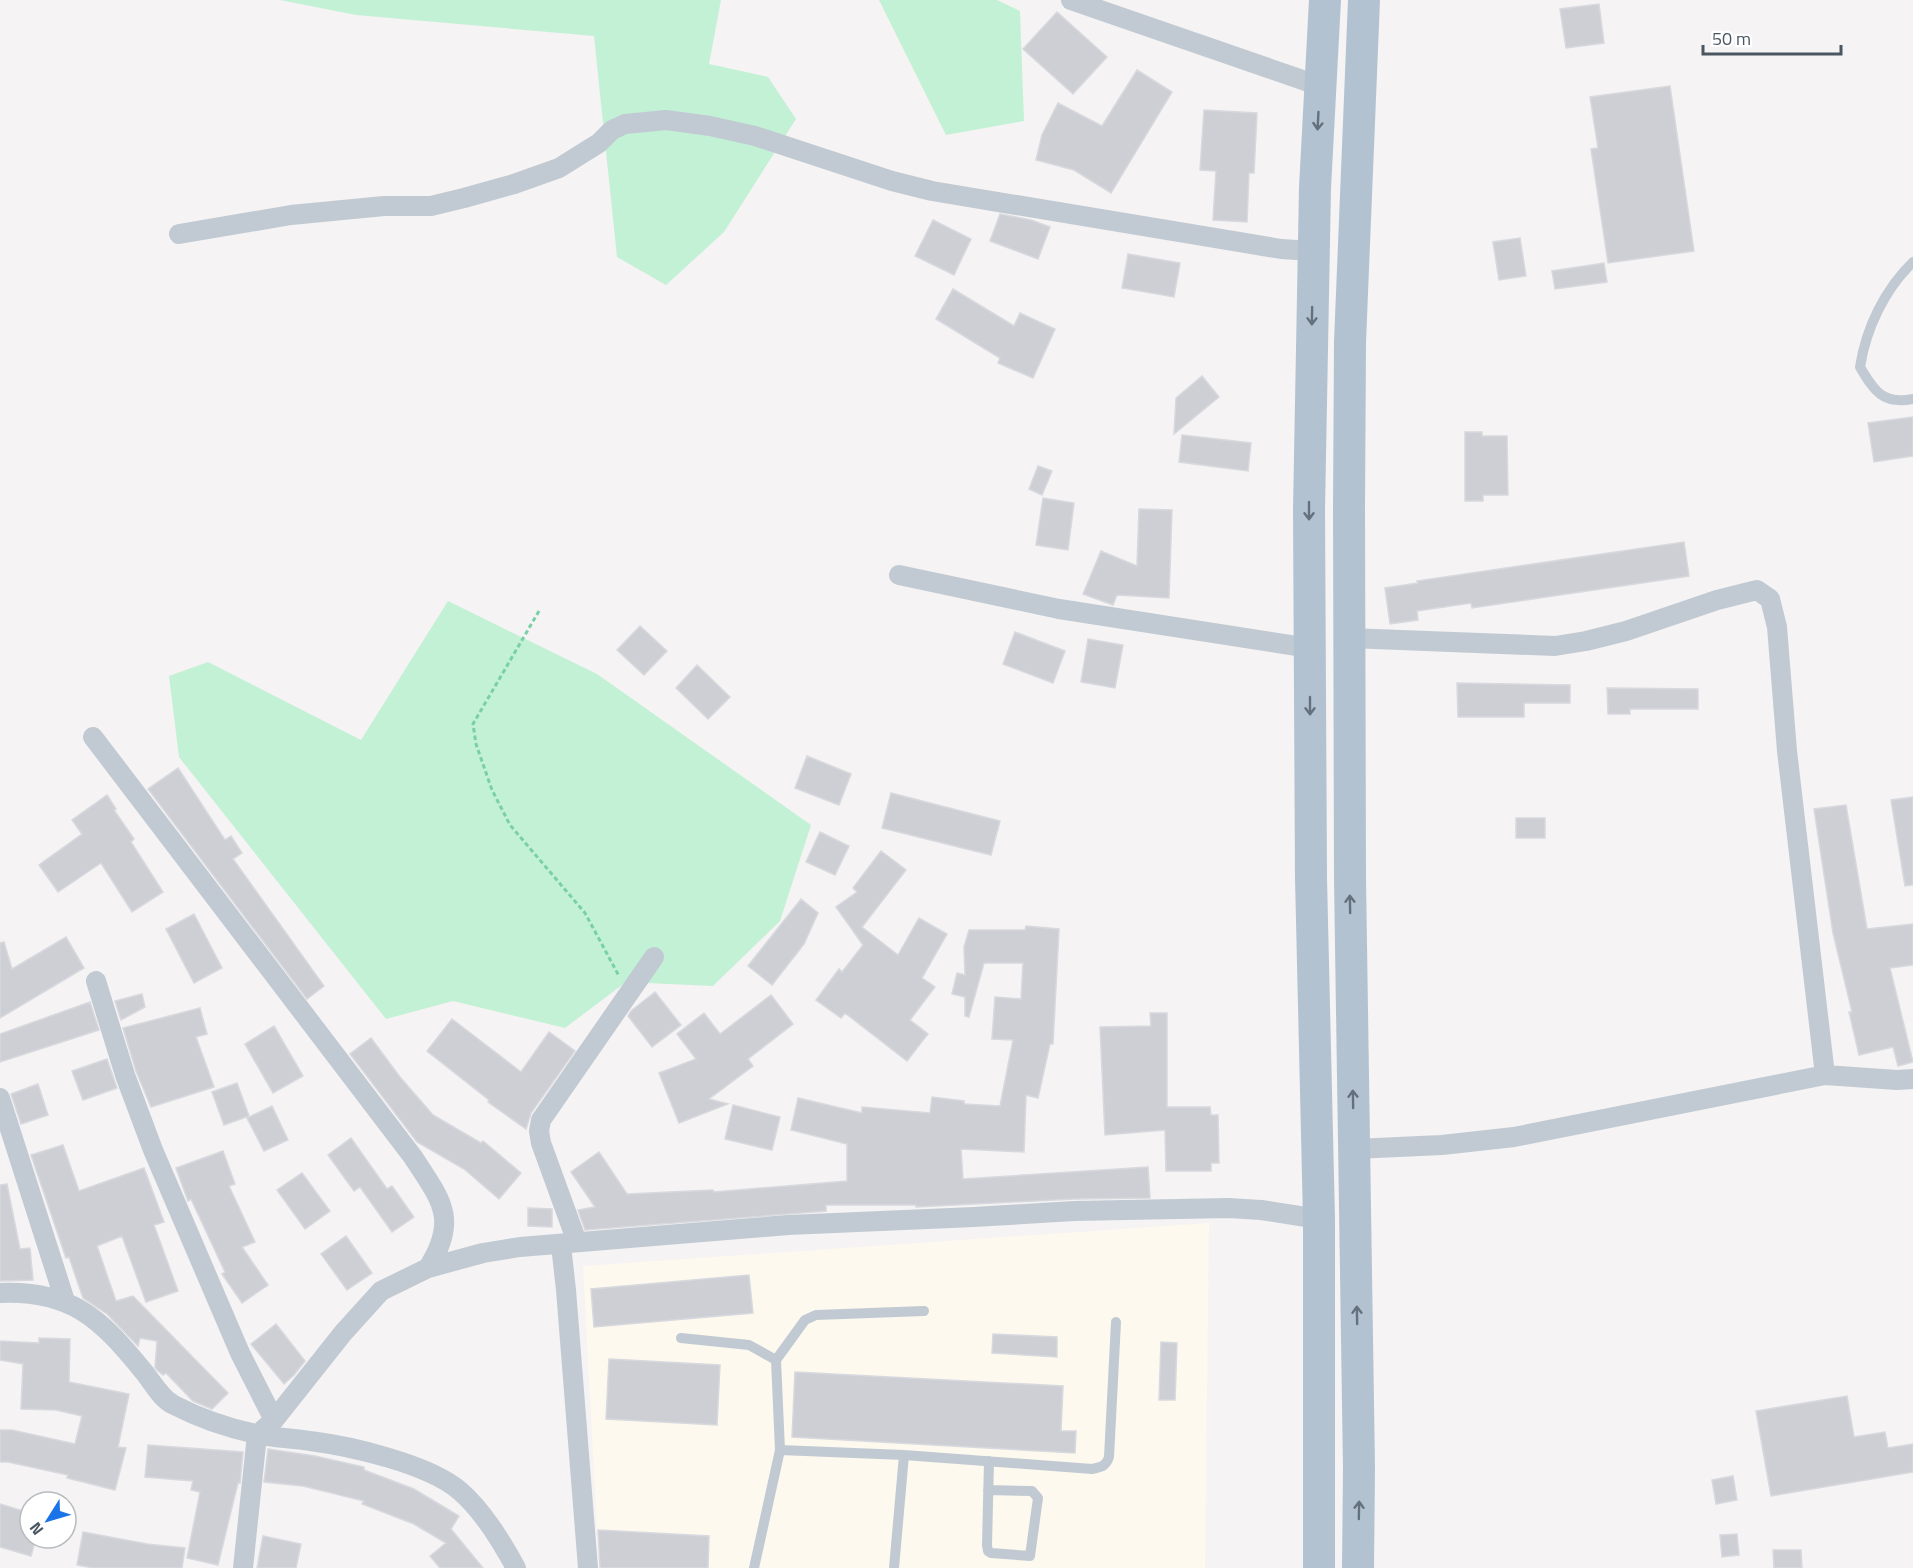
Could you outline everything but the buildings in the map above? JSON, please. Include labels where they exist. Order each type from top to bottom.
[{"type":"main road","points":[[1319,1568],[1319,1219],[1311,878],[1309,510],[1313,251],[1324,0]]},
{"type":"main road","points":[[1358,1568],[1359,1436],[1349,638],[1350,342],[1364,0]]},
{"type":"street","points":[[1071,0],[1320,86]]},
{"type":"street","points":[[179,234],[291,215],[384,206],[431,206],[514,184],[559,168],[599,143],[612,130],[625,124],[666,120],[710,126],[755,136],[892,181],[932,191],[1281,249],[1313,251]]},
{"type":"street","points":[[898,575],[1059,609],[1310,648]]},
{"type":"street","points":[[1349,638],[1555,646],[1626,631],[1717,600],[1757,590],[1766,595],[1770,599],[1777,627],[1787,751],[1825,1075]]},
{"type":"street","points":[[93,737],[413,1157],[430,1183],[441,1203],[446,1220],[440,1249],[429,1268]]},
{"type":"street","points":[[588,1568],[566,1290],[569,1243],[539,1131],[541,1120],[654,957]]},
{"type":"street","points":[[96,981],[125,1075],[153,1150],[240,1353],[274,1420]]},
{"type":"street","points":[[1354,1149],[1442,1145],[1514,1137],[1825,1075],[1913,1079]]},
{"type":"street","points":[[0,1098],[65,1301]]},
{"type":"street","points":[[243,1568],[257,1435],[274,1420],[372,1299],[395,1283],[429,1268],[483,1253],[520,1247],[788,1225],[1074,1211],[1229,1208],[1261,1210],[1319,1219]]},
{"type":"street","points":[[0,1293],[35,1293],[76,1306],[123,1347],[170,1403],[203,1417],[257,1435],[313,1441],[368,1453],[409,1465],[442,1479],[459,1490],[476,1508],[504,1546],[516,1568]]},
{"type":"lane","points":[[1913,262],[1898,276],[1880,306],[1865,345],[1860,367],[1874,389],[1882,396],[1890,400],[1913,399]]},
{"type":"lane","points":[[754,1568],[780,1450],[776,1360],[805,1320],[816,1315],[924,1311]]},
{"type":"lane","points":[[780,1450],[904,1455],[1092,1469],[1102,1467],[1107,1463],[1109,1457],[1116,1322]]},
{"type":"lane","points":[[681,1338],[749,1345],[776,1360]]},
{"type":"lane","points":[[894,1568],[904,1455]]},
{"type":"lane","points":[[988,1461],[988,1490],[988,1551],[1030,1556],[1038,1498],[1036,1494],[1032,1491],[988,1490]]},
{"type":"path","points":[[539,610],[473,724],[476,744],[492,790],[510,825],[585,913],[622,981],[627,997]]},
{"type":"shaded area","points":[[1209,1223],[1205,1568],[599,1568],[583,1266]]},
{"type":"green space","points":[[280,0],[721,0],[709,64],[768,77],[796,119],[724,232],[666,285],[617,257],[594,36],[356,15]]},
{"type":"green space","points":[[879,0],[997,0],[1020,11],[1024,121],[946,135]]},
{"type":"green space","points":[[448,601],[597,674],[811,825],[780,921],[713,986],[626,982],[565,1028],[453,1001],[386,1019],[179,757],[169,676],[208,662],[361,740]]}]
